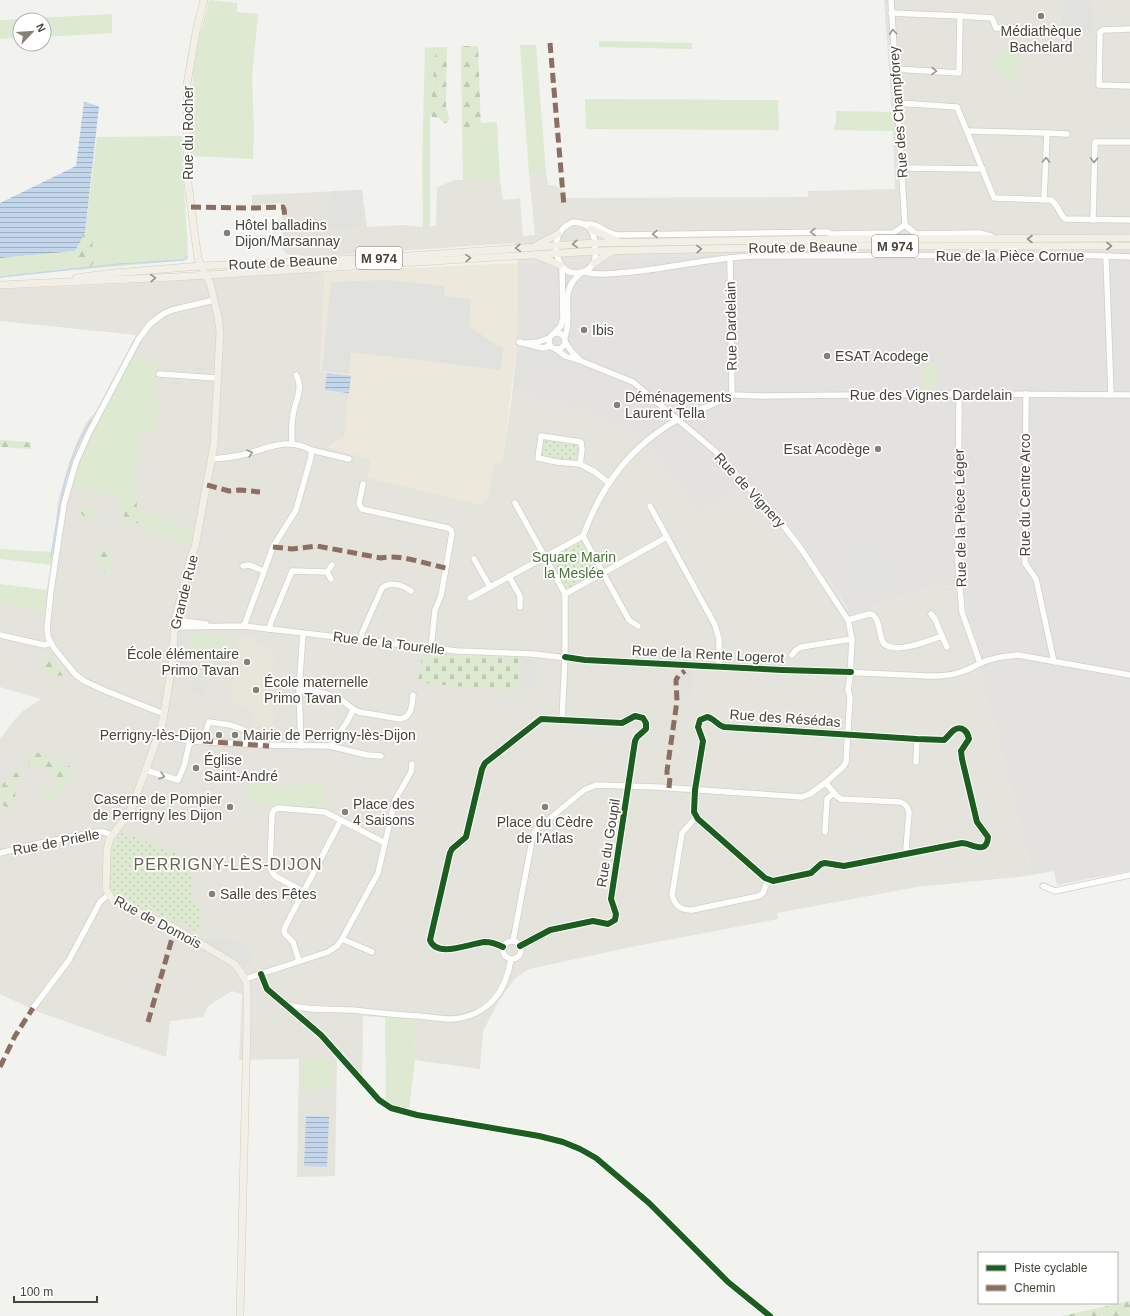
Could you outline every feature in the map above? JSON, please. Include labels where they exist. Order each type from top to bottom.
[{"type":"main road","name":"Rue du Rocher","points":[[204,0],[197,28],[187,84],[187,176],[198,259],[206,275]]},
{"type":"main road","points":[[588,227],[605,237],[620,243]]},
{"type":"main road","points":[[558,234],[534,250],[561,266]]},
{"type":"main road","name":"Route de Beaune","points":[[202,266],[595,247],[620,243],[845,239],[1130,238]]},
{"type":"main road","name":"Route de Beaune","points":[[595,247],[613,250],[845,246],[1130,246]]},
{"type":"main road","name":"Route de Beaune","points":[[206,275],[534,250]]},
{"type":"main road","points":[[594,264],[613,250]]},
{"type":"main road","name":"M 974","points":[[28,284],[113,273],[202,266]]},
{"type":"main road","name":"M 974","points":[[0,285],[206,275]]},
{"type":"main road","name":"Grande Rue","points":[[108,895],[106,889],[106,864],[108,843],[111,835],[124,820],[132,806],[159,735],[172,664],[174,624],[195,547],[212,459],[215,436],[220,332],[210,283],[206,275]]},
{"type":"main road","name":"Rue de Domois","points":[[108,895],[118,904],[175,928],[233,963],[245,979]]},
{"type":"main road","points":[[240,1316],[248,992],[245,979]]},
{"type":"street","name":"Rue des Champforey","points":[[891,0],[905,224]]},
{"type":"street","points":[[891,13],[992,18],[996,28],[1016,28]]},
{"type":"street","points":[[895,69],[959,73],[960,16]]},
{"type":"street","points":[[1130,29],[1104,30],[1100,32],[1099,85],[1130,86]]},
{"type":"street","points":[[897,103],[957,107],[994,198],[1051,200],[1054,202],[1065,219],[1130,220]]},
{"type":"street","points":[[968,131],[1067,134]]},
{"type":"street","points":[[1044,199],[1047,133]]},
{"type":"street","points":[[1093,220],[1095,142],[1130,142]]},
{"type":"street","points":[[902,168],[983,169]]},
{"type":"street","name":"Route de Beaune","points":[[558,234],[566,225],[573,222],[582,222],[588,227],[596,224],[609,233],[619,235],[828,232],[831,234],[894,234],[905,224],[916,234],[979,233],[1000,239]]},
{"type":"street","points":[[588,227],[594,236],[594,264],[603,274]]},
{"type":"street","points":[[527,344],[549,338],[560,326],[563,318],[561,266],[557,249],[558,234]]},
{"type":"street","name":"Rue de la Pièce Cornue","points":[[582,272],[603,274],[753,256],[1072,255],[1130,257]]},
{"type":"street","points":[[1106,257],[1112,394]]},
{"type":"street","name":"Rue Dardelain","points":[[730,258],[732,395]]},
{"type":"street","points":[[518,342],[543,348],[561,348],[565,340],[567,329],[568,289],[572,280],[594,264]]},
{"type":"street","points":[[561,266],[573,273],[582,272]]},
{"type":"street","points":[[164,714],[106,691],[84,681],[75,674],[48,637],[47,629],[52,583],[64,504],[76,462],[89,433],[138,340],[150,324],[163,314],[172,310],[214,300]]},
{"type":"street","points":[[555,332],[560,333],[565,340]]},
{"type":"street","points":[[549,338],[549,344],[553,348]]},
{"type":"street","name":"Rue de Vignery","points":[[565,340],[572,352],[581,361]]},
{"type":"street","name":"Rue de Vignery","points":[[553,348],[565,356],[633,382],[715,451],[783,525],[802,550],[848,620],[852,639],[851,672],[848,690],[850,697],[846,762],[843,767],[810,794],[802,797],[695,790]]},
{"type":"street","points":[[159,374],[217,378]]},
{"type":"street","points":[[292,444],[293,415],[299,395],[299,381],[296,375]]},
{"type":"street","name":"Rue de la Pièce Léger","points":[[959,394],[958,564],[962,612],[980,663]]},
{"type":"street","name":"Rue du Centre Arco","points":[[1026,394],[1025,563],[1036,579],[1054,662]]},
{"type":"street","points":[[470,598],[583,536],[593,509],[609,483],[641,446],[667,425],[732,395]]},
{"type":"street","name":"Rue des Vignes Dardelain","points":[[732,395],[1130,395]]},
{"type":"street","points":[[580,464],[582,450],[581,442],[541,436],[538,458],[557,462],[580,464],[595,472],[609,483]]},
{"type":"street","points":[[212,459],[245,455],[272,445],[292,444],[349,459]]},
{"type":"street","points":[[244,626],[273,547],[296,510],[311,457],[311,450]]},
{"type":"street","points":[[363,484],[359,504],[362,509],[448,528],[451,530],[452,533],[442,596],[436,610],[431,648]]},
{"type":"street","points":[[515,503],[565,594],[565,658],[562,720]]},
{"type":"street","points":[[650,506],[715,625],[718,639],[719,667]]},
{"type":"street","points":[[583,536],[629,620],[638,626]]},
{"type":"street","points":[[565,594],[667,537]]},
{"type":"street","points":[[474,559],[490,587]]},
{"type":"street","points":[[243,566],[249,565],[264,571]]},
{"type":"street","points":[[327,572],[332,565]]},
{"type":"street","points":[[269,629],[270,622],[292,571],[327,572]]},
{"type":"street","points":[[327,572],[331,579]]},
{"type":"street","points":[[509,576],[520,596],[520,607]]},
{"type":"street","points":[[361,639],[362,633],[382,588],[390,584],[405,587],[411,591]]},
{"type":"street","points":[[848,620],[869,614],[873,615],[877,620],[882,641],[891,648],[911,646],[942,636]]},
{"type":"street","points":[[931,614],[935,619],[947,647]]},
{"type":"street","name":"Rue de la Tourelle","points":[[174,624],[244,626],[457,651],[533,654],[565,658]]},
{"type":"street","points":[[301,746],[299,690],[304,633]]},
{"type":"street","points":[[0,635],[44,645],[51,643]]},
{"type":"street","points":[[792,655],[801,647],[852,639]]},
{"type":"street","points":[[980,663],[1004,656],[1018,655],[1130,676]]},
{"type":"street","name":"Rue de la Rente Logerot","points":[[565,658],[719,667],[942,676],[974,668],[980,663]]},
{"type":"street","points":[[299,690],[315,691],[331,695],[342,701],[353,710],[366,714],[395,718],[405,718],[411,711],[414,695]]},
{"type":"street","points":[[330,746],[347,722],[353,710]]},
{"type":"street","points":[[503,947],[483,942],[441,950],[437,949],[432,944],[431,936],[450,853],[452,849],[466,837],[482,769],[485,763],[537,721],[545,718],[622,723],[635,716],[640,716],[645,719],[646,729],[635,741],[628,786]]},
{"type":"street","name":"Rue des Résédas","points":[[695,790],[703,741],[698,723],[703,718],[711,717],[719,725],[724,727],[848,734]]},
{"type":"street","points":[[203,741],[209,722],[230,725],[242,729]]},
{"type":"street","points":[[513,941],[533,835],[536,830],[588,788],[602,784],[695,790],[694,812],[697,816],[768,879],[773,881],[811,873],[825,863],[844,866],[962,843],[969,844],[977,848],[986,844],[988,841],[986,834],[978,826],[962,759],[961,751],[969,740],[968,733],[965,730],[958,729],[953,731],[944,740],[917,740],[848,734]]},
{"type":"street","points":[[159,735],[190,741],[253,745],[330,746],[381,756]]},
{"type":"street","points":[[916,762],[917,740]]},
{"type":"street","points":[[145,770],[178,780],[184,766],[190,741]]},
{"type":"street","points":[[245,979],[333,949],[342,939],[378,873],[395,800],[411,772],[412,764]]},
{"type":"street","points":[[825,783],[842,799],[900,802],[904,804],[909,812],[906,849],[907,854]]},
{"type":"street","name":"Rue du Goupil","points":[[520,946],[550,930],[593,921],[608,924],[615,920],[616,914],[611,900],[628,786]]},
{"type":"street","points":[[825,832],[827,800],[834,793]]},
{"type":"street","points":[[304,892],[275,876],[270,867],[273,812],[278,808],[322,811],[384,843]]},
{"type":"street","points":[[697,816],[682,833],[672,895],[679,907],[685,910],[692,910],[759,896],[763,893],[768,879]]},
{"type":"street","points":[[299,961],[294,942],[285,934],[284,931],[341,820]]},
{"type":"street","name":"Rue de Prielle","points":[[0,853],[96,832],[104,832],[111,835]]},
{"type":"street","points":[[1043,886],[1055,891],[1130,875]]},
{"type":"street","points":[[33,1008],[66,964],[100,902],[108,895]]},
{"type":"street","points":[[342,939],[372,952]]},
{"type":"street","points":[[513,941],[520,946],[521,950],[519,955],[510,959],[504,955],[503,947],[507,942],[513,941]]},
{"type":"street","points":[[284,1004],[302,1009],[314,1010],[346,1009],[443,1019],[464,1017],[483,1009],[498,995],[507,978],[510,959]]},
{"type":"street","points":[[261,974],[267,989],[321,1035],[378,1100],[391,1108],[417,1115],[552,1139],[580,1149],[593,1156],[649,1203],[728,1282],[770,1316]]},
{"type":"shaded area","points":[[884,0],[1130,0],[1130,252],[735,254],[518,263],[514,243],[314,257],[286,254],[282,249],[283,203],[252,205],[252,195],[362,190],[367,227],[405,225],[430,227],[436,225],[437,187],[455,180],[500,180],[503,200],[520,198],[523,236],[535,235],[529,175],[546,173],[548,185],[554,185],[565,192],[565,198],[808,197],[808,191],[895,189],[892,112]]},
{"type":"shaded area","points":[[1066,0],[1088,0],[1088,3],[1092,3],[1093,30],[1062,30],[1063,2],[1066,2]]},
{"type":"shaded area","points":[[362,190],[362,226],[329,228],[328,197],[333,196],[332,191]]},
{"type":"shaded area","points":[[1130,252],[1130,871],[1057,885],[1054,871],[1032,875],[980,676],[976,637],[967,610],[963,587],[933,586],[868,609],[853,613],[850,612],[790,526],[751,484],[697,515],[681,488],[649,451],[619,423],[616,428],[596,416],[525,396],[512,396],[517,347],[518,263],[735,254]]},
{"type":"shaded area","points":[[518,263],[517,347],[502,462],[493,465],[488,497],[482,505],[368,478],[371,459],[329,448],[344,438],[351,376],[320,372],[325,272]]},
{"type":"shaded area","points":[[521,265],[552,266],[552,274],[521,274]]},
{"type":"shaded area","points":[[325,272],[320,372],[351,376],[344,438],[329,447],[371,459],[368,478],[488,496],[493,465],[502,462],[512,396],[525,396],[597,416],[616,428],[619,423],[649,451],[681,488],[697,515],[751,484],[790,526],[822,570],[847,609],[868,609],[933,586],[963,587],[967,610],[976,637],[980,676],[1032,875],[917,887],[777,913],[778,919],[636,946],[529,969],[515,979],[500,999],[483,1031],[480,1069],[415,1060],[414,1020],[363,1016],[362,1088],[337,1059],[335,1176],[297,1177],[299,1059],[239,1060],[242,994],[232,991],[208,1006],[203,1017],[170,1021],[166,1057],[36,1011],[0,994],[0,739],[23,711],[41,699],[0,687],[0,603],[43,611],[53,552],[58,501],[68,466],[86,423],[96,411],[136,335],[0,321],[0,289],[101,285]]},
{"type":"shaded area","points":[[385,280],[445,286],[444,296],[471,299],[469,326],[496,345],[503,347],[501,370],[351,352],[349,374],[322,371],[331,282]]},
{"type":"shaded area","points":[[532,350],[563,360],[559,371],[528,361],[518,389],[514,387],[517,352],[530,355]]},
{"type":"shaded area","points":[[866,544],[897,565],[898,571],[885,587],[855,593],[842,574],[859,562],[853,553]]},
{"type":"shaded area","points":[[238,637],[257,638],[257,645],[267,646],[267,651],[275,652],[269,690],[275,691],[273,727],[253,725],[254,713],[249,712],[251,707],[235,706],[230,702],[234,659],[236,658]]},
{"type":"shaded area","points":[[175,641],[188,642],[186,664],[174,663]]},
{"type":"shaded area","points":[[521,659],[536,660],[536,688],[520,690]]},
{"type":"shaded area","points":[[682,671],[692,671],[690,695],[680,694]]},
{"type":"shaded area","points":[[194,678],[210,682],[203,695],[197,691],[191,690]]},
{"type":"shaded area","points":[[209,936],[225,941],[248,943],[252,964],[244,967],[239,960],[206,942]]},
{"type":"green space","points":[[209,0],[237,3],[237,12],[258,14],[252,77],[254,130],[253,159],[190,156],[193,72],[198,43]]},
{"type":"green space","points":[[112,14],[112,33],[52,37],[52,17]]},
{"type":"green space","points":[[12,19],[12,38],[0,39],[0,20]]},
{"type":"green space","points":[[599,41],[692,43],[692,49],[599,47]]},
{"type":"green space","points":[[520,45],[536,45],[546,173],[529,175]]},
{"type":"green space","points":[[461,46],[478,46],[481,127],[462,128]]},
{"type":"green space","points":[[436,47],[430,113],[430,227],[423,227],[422,164],[425,48]]},
{"type":"green space","points":[[436,47],[447,47],[446,105],[449,118],[448,123],[444,123],[439,118],[432,117],[430,113]]},
{"type":"green space","points":[[1003,51],[1017,51],[1019,54],[1018,74],[1020,78],[1012,78],[1011,83],[1007,84],[1008,78],[1002,78],[1002,70],[999,70],[995,64],[997,60],[1002,58]]},
{"type":"green space","points":[[585,99],[778,100],[779,130],[586,129]]},
{"type":"green space","points":[[836,111],[892,112],[893,131],[833,130],[836,122]]},
{"type":"green space","points":[[497,122],[500,180],[463,180],[462,128],[481,127],[481,123]]},
{"type":"green space","points":[[182,136],[188,260],[89,269],[92,262],[92,247],[94,239],[90,233],[85,233],[97,137]]},
{"type":"green space","points":[[82,233],[90,233],[94,239],[92,251],[94,259],[91,266],[85,270],[78,270],[74,269],[75,251],[82,239]]},
{"type":"green space","points":[[75,251],[74,269],[0,276],[0,258]]},
{"type":"green space","points":[[130,359],[158,364],[154,394],[161,395],[154,432],[143,431],[138,449],[140,450],[131,481],[136,484],[129,500],[72,486],[79,461],[90,434]]},
{"type":"green space","points":[[924,363],[938,363],[938,390],[924,390]]},
{"type":"green space","points":[[549,438],[575,443],[577,445],[578,452],[576,459],[572,462],[542,457],[539,453],[541,443]]},
{"type":"green space","points":[[0,440],[31,442],[31,449],[0,447]]},
{"type":"green space","points":[[117,498],[129,500],[133,498],[136,499],[137,507],[144,512],[140,522],[135,524],[125,521],[119,508]]},
{"type":"green space","points":[[89,507],[100,510],[101,512],[98,518],[83,516],[79,510]]},
{"type":"green space","points":[[145,513],[194,531],[190,547],[141,527]]},
{"type":"green space","name":"Square Marin la Meslée","points":[[579,541],[585,546],[591,555],[598,572],[569,589],[563,586],[551,562],[551,556]]},
{"type":"green space","points":[[0,549],[53,552],[51,565],[0,559]]},
{"type":"green space","points":[[95,549],[106,551],[108,556],[113,555],[110,559],[110,567],[112,571],[110,574],[105,574],[103,567],[93,552]]},
{"type":"green space","points":[[0,584],[47,590],[43,611],[0,603]]},
{"type":"green space","points":[[191,633],[228,638],[225,662],[188,659]]},
{"type":"green space","points":[[423,650],[459,655],[520,658],[518,690],[452,686],[418,682]]},
{"type":"green space","points":[[45,659],[52,659],[64,670],[64,676],[45,674],[42,666]]},
{"type":"green space","points":[[36,753],[40,753],[71,767],[70,774],[66,782],[56,795],[57,799],[53,802],[44,798],[42,794],[46,789],[53,789],[57,783],[57,780],[53,774],[44,768],[29,766],[28,760]]},
{"type":"green space","points":[[15,773],[20,775],[20,780],[16,788],[15,799],[10,803],[11,807],[8,808],[2,805],[0,784],[5,782],[7,786]]},
{"type":"green space","points":[[251,783],[298,787],[298,784],[324,784],[323,808],[248,802]]},
{"type":"green space","points":[[120,832],[194,860],[192,902],[201,905],[199,931],[188,929],[189,926],[115,898],[109,885],[109,865],[115,842],[120,835]]},
{"type":"green space","points":[[385,1017],[414,1020],[415,1060],[409,1110],[386,1102]]},
{"type":"green space","points":[[302,1059],[332,1059],[331,1089],[301,1089]]},
{"type":"green space","points":[[1130,1301],[1130,1316],[1062,1316],[1118,1304]]},
{"type":"water","points":[[84,102],[99,106],[85,233],[82,233],[82,239],[75,251],[0,258],[0,203],[76,166]]},
{"type":"water","points":[[327,373],[351,376],[349,393],[325,390]]},
{"type":"water","points":[[306,1116],[329,1117],[327,1167],[304,1166]]},
{"type":"waterway","points":[[0,277],[120,264],[183,260],[187,256]]},
{"type":"waterway","points":[[51,557],[60,504],[69,469],[74,452],[91,420]]},
{"type":"marked path","points":[[550,43],[564,206]]},
{"type":"marked path","points":[[191,207],[283,207],[285,218]]},
{"type":"marked path","points":[[207,485],[229,491],[240,490],[260,492]]},
{"type":"marked path","points":[[273,547],[292,549],[317,546],[381,558],[405,558],[446,568]]},
{"type":"marked path","points":[[669,788],[670,777],[667,775],[667,771],[677,701],[676,680],[679,675],[685,671]]},
{"type":"marked path","points":[[203,741],[269,746]]},
{"type":"marked path","points":[[148,1022],[175,928]]},
{"type":"marked path","points":[[0,1067],[15,1036],[33,1008]]},
{"type":"cycle path","points":[[565,657],[585,660],[851,672]]},
{"type":"cycle path","points":[[503,947],[494,943],[485,942],[447,949],[434,946],[430,940],[450,853],[452,849],[466,837],[482,769],[485,763],[541,719],[622,723],[635,716],[643,718],[646,723],[646,729],[637,737],[635,741],[611,899],[616,914],[615,920],[608,924],[593,921],[550,930],[520,946]]},
{"type":"cycle path","points":[[707,717],[724,727],[917,739],[944,740],[954,730],[960,728],[966,732],[969,739],[961,751],[962,759],[977,822],[988,837],[987,843],[982,847],[962,843],[844,866],[825,863],[821,864],[811,873],[773,881],[765,878],[698,819],[694,812],[695,790],[703,741],[698,727],[700,720],[707,717]]},
{"type":"cycle path","points":[[261,974],[267,989],[321,1035],[379,1100],[391,1108],[417,1115],[539,1136],[563,1142],[580,1149],[596,1158],[649,1203],[728,1282],[770,1316]]},
{"type":"place","name":"Médiathèque Bachelard","points":[[1041,16]]},
{"type":"place","name":"Hôtel balladins Dijon/Marsannay","points":[[227,233]]},
{"type":"place","name":"Ibis","points":[[584,330]]},
{"type":"place","name":"ESAT Acodege","points":[[827,356]]},
{"type":"place","name":"Déménagements Laurent Tella","points":[[617,405]]},
{"type":"place","name":"Esat Acodège","points":[[878,449]]},
{"type":"place","name":"École élémentaire Primo Tavan","points":[[247,662]]},
{"type":"place","name":"École maternelle Primo Tavan","points":[[256,690]]},
{"type":"place","name":"Perrigny-lès-Dijon","points":[[219,735]]},
{"type":"place","name":"Mairie de Perrigny-lès-Dijon","points":[[235,735]]},
{"type":"place","name":"Église Saint-André","points":[[196,768]]},
{"type":"place","name":"Caserne de Pompier de Perrigny les Dijon","points":[[230,807]]},
{"type":"place","name":"Place du Cèdre de l'Atlas","points":[[545,807]]},
{"type":"place","name":"Place des 4 Saisons","points":[[345,812]]},
{"type":"place","name":"Salle des Fêtes","points":[[212,894]]},
{"type":"district","name":"PERRIGNY-LÈS-DIJON","points":[[228,864]]}]
